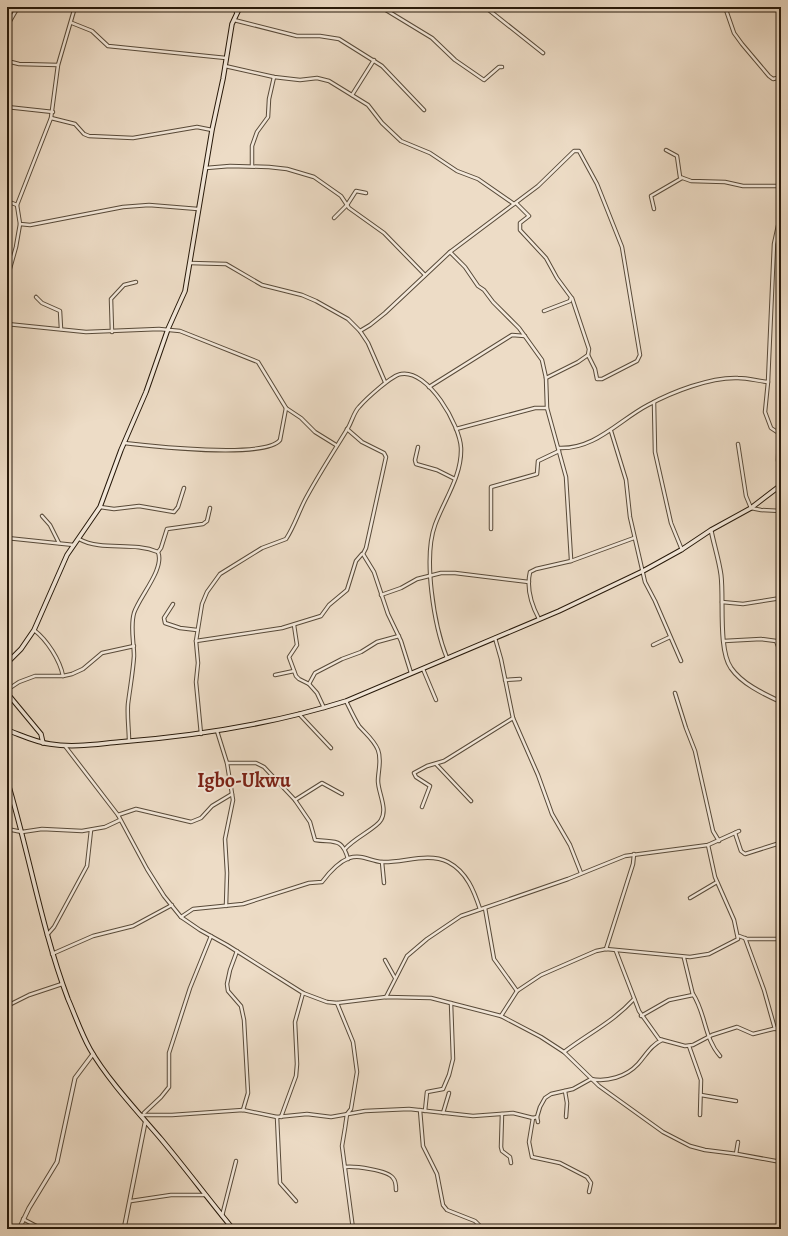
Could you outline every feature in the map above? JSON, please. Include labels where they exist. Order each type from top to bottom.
[{"type":"main road","points":[[7,663],[21,649],[34,630],[61,566],[100,507],[124,443],[146,392],[168,329],[185,291],[212,130],[234,20],[236,12],[240,7]]},
{"type":"main road","points":[[7,730],[43,743],[65,746],[129,742],[201,734],[324,708],[346,701],[424,669],[538,619],[560,611],[682,550],[711,530],[751,508],[781,485]]},
{"type":"main road","points":[[7,693],[42,736],[43,743]]},
{"type":"main road","points":[[37,741],[39,732]]},
{"type":"main road","points":[[7,780],[17,810],[52,954],[62,984],[83,1036],[93,1054],[142,1114],[145,1123],[160,1139],[233,1229]]},
{"type":"street","points":[[7,26],[18,7]]},
{"type":"street","points":[[7,279],[16,247],[20,224],[17,205],[53,112],[58,65],[72,23],[75,7]]},
{"type":"street","points":[[235,7],[236,12]]},
{"type":"street","points":[[381,7],[432,38],[455,60],[484,80],[499,67],[502,67]]},
{"type":"street","points":[[485,7],[543,53]]},
{"type":"street","points":[[725,7],[729,22],[742,44],[769,76],[773,79],[781,77]]},
{"type":"street","points":[[234,20],[297,36],[320,36],[339,39],[374,60],[399,82],[424,110]]},
{"type":"street","points":[[72,23],[92,31],[108,46],[226,58]]},
{"type":"street","points":[[7,60],[19,64],[58,65]]},
{"type":"street","points":[[352,95],[374,60]]},
{"type":"street","points":[[225,66],[274,77],[324,79],[368,105],[382,123],[401,141],[430,153],[454,169],[478,179],[515,204],[528,216],[520,223],[520,230],[546,258],[557,278],[572,297],[589,349],[588,355],[595,369],[597,379],[600,380],[637,361],[640,355],[622,247],[612,220],[581,152],[574,152],[538,186],[515,204],[450,252],[385,313],[360,331]]},
{"type":"street","points":[[252,166],[252,146],[257,132],[268,118],[269,99],[274,77]]},
{"type":"street","points":[[7,107],[53,112]]},
{"type":"street","points":[[51,118],[75,124],[84,134],[88,136],[133,138],[197,127],[212,130]]},
{"type":"street","points":[[666,150],[677,156],[679,175],[682,178],[698,182],[725,182],[750,186],[781,186]]},
{"type":"street","points":[[205,168],[252,166],[287,169],[314,176],[341,196],[347,205],[367,223],[384,234],[425,275]]},
{"type":"street","points":[[654,209],[651,196],[682,178]]},
{"type":"street","points":[[334,218],[347,205],[356,191],[366,192]]},
{"type":"street","points":[[7,201],[17,205]]},
{"type":"street","points":[[20,224],[43,224],[135,206],[198,209]]},
{"type":"street","points":[[781,212],[774,244],[765,417],[771,428],[777,432],[780,430],[778,460],[781,485]]},
{"type":"street","points":[[450,252],[465,267],[478,286],[484,290],[493,302],[525,336],[542,360],[546,378],[547,408],[567,484],[571,561]]},
{"type":"street","points":[[190,263],[219,262],[233,267],[262,284],[302,295],[316,301],[348,319],[360,331],[372,351],[385,382]]},
{"type":"street","points":[[112,332],[111,299],[124,285],[136,282]]},
{"type":"street","points":[[36,297],[42,303],[60,311],[61,329]]},
{"type":"street","points":[[544,311],[570,301],[572,297]]},
{"type":"street","points":[[7,324],[86,332],[168,329],[180,331],[258,362],[286,408],[301,418],[314,432],[336,445]]},
{"type":"street","points":[[428,387],[454,370],[480,356],[506,338],[516,334],[525,336]]},
{"type":"street","points":[[546,378],[578,362],[588,355]]},
{"type":"street","points":[[201,734],[196,687],[198,663],[196,641],[202,604],[207,592],[220,574],[262,548],[286,539],[336,445],[347,429],[358,408],[385,382],[399,374],[414,375],[428,387],[447,411],[456,428],[461,450],[455,479],[433,532],[431,575],[434,614],[440,639],[447,658]]},
{"type":"street","points":[[491,529],[491,487],[537,474],[538,461],[559,450],[583,444],[611,431],[646,405],[696,385],[738,378],[768,382]]},
{"type":"street","points":[[654,402],[655,452],[671,523],[682,550]]},
{"type":"street","points":[[124,443],[227,450],[249,450],[273,444],[280,440],[286,408]]},
{"type":"street","points":[[456,428],[535,408],[547,408]]},
{"type":"street","points":[[196,641],[294,625],[321,616],[334,600],[344,594],[356,561],[363,554],[366,548],[386,457],[384,453],[362,442],[347,429]]},
{"type":"street","points":[[611,431],[626,480],[634,538],[645,582],[656,601],[681,661]]},
{"type":"street","points":[[738,444],[746,496],[751,508],[781,511]]},
{"type":"street","points":[[418,447],[415,460],[416,464],[437,470],[455,479]]},
{"type":"street","points":[[100,507],[114,509],[139,506],[174,512],[184,488]]},
{"type":"street","points":[[158,552],[162,548],[166,529],[203,524],[207,520],[210,508]]},
{"type":"street","points":[[42,516],[50,525],[59,543]]},
{"type":"street","points":[[711,530],[721,574],[724,641],[728,660],[735,672],[767,696],[781,702]]},
{"type":"street","points":[[7,538],[36,543],[59,543],[74,545]]},
{"type":"street","points":[[538,619],[531,601],[529,582],[530,572],[532,570],[571,561],[634,538]]},
{"type":"street","points":[[78,539],[98,546],[120,545],[158,552]]},
{"type":"street","points":[[129,742],[128,705],[134,646],[132,618],[139,601],[156,571],[160,556],[158,552]]},
{"type":"street","points":[[363,554],[374,572],[381,595],[399,636],[411,674]]},
{"type":"street","points":[[381,595],[401,588],[417,579],[431,575],[455,574],[529,582]]},
{"type":"street","points":[[722,602],[743,604],[781,598]]},
{"type":"street","points":[[173,604],[164,618],[165,623],[180,628],[197,630]]},
{"type":"street","points":[[294,625],[297,645],[289,657],[294,671],[299,679],[309,684],[320,696],[324,708]]},
{"type":"street","points":[[34,630],[44,639],[58,662],[63,676]]},
{"type":"street","points":[[309,684],[315,673],[342,659],[361,652],[377,642],[399,636]]},
{"type":"street","points":[[653,646],[671,637]]},
{"type":"street","points":[[495,638],[513,718],[538,775],[552,814],[570,845],[581,873]]},
{"type":"street","points":[[724,641],[761,639],[776,641],[781,654]]},
{"type":"street","points":[[7,690],[19,682],[35,676],[63,676],[82,669],[102,652],[134,646]]},
{"type":"street","points":[[424,669],[436,700]]},
{"type":"street","points":[[275,675],[294,671]]},
{"type":"street","points":[[505,680],[520,679]]},
{"type":"street","points":[[675,693],[686,728],[694,744],[713,831],[719,841]]},
{"type":"street","points":[[345,849],[355,838],[379,823],[383,817],[378,782],[380,760],[378,750],[370,737],[358,724],[346,701]]},
{"type":"street","points":[[299,714],[332,748]]},
{"type":"street","points":[[422,807],[430,786],[416,777],[414,773],[427,766],[436,764],[472,745],[513,718]]},
{"type":"street","points":[[217,731],[227,763],[232,793],[232,805],[224,839],[227,873],[226,906]]},
{"type":"street","points":[[65,746],[118,816],[147,869],[181,917],[303,993],[327,1002],[337,1003],[386,997],[431,998],[501,1016],[541,1037],[564,1052],[606,1092],[663,1132],[690,1146],[705,1150],[781,1162]]},
{"type":"street","points":[[227,763],[256,763],[264,767],[294,800],[310,822],[315,840],[337,842],[345,849],[348,859]]},
{"type":"street","points":[[436,764],[470,801]]},
{"type":"street","points":[[294,800],[322,784],[342,794]]},
{"type":"street","points":[[118,816],[136,809],[191,822],[201,818],[212,806],[232,793]]},
{"type":"street","points":[[7,829],[22,832],[42,829],[72,831],[91,830],[120,820]]},
{"type":"street","points":[[47,935],[54,927],[87,866],[91,830]]},
{"type":"street","points":[[386,997],[407,956],[427,939],[461,916],[568,880],[581,873],[625,856],[708,845],[739,832]]},
{"type":"street","points":[[735,834],[741,851],[745,854],[780,843]]},
{"type":"street","points":[[708,845],[717,882],[728,904],[739,936]]},
{"type":"street","points":[[606,949],[633,864],[634,854]]},
{"type":"street","points":[[181,917],[193,909],[258,901],[309,883],[322,882],[328,874],[348,859],[366,857],[382,862],[439,859],[450,863],[467,878],[480,909]]},
{"type":"street","points":[[382,862],[384,883]]},
{"type":"street","points":[[690,898],[717,882]]},
{"type":"street","points":[[52,954],[93,936],[133,926],[172,905]]},
{"type":"street","points":[[485,908],[494,959],[518,991]]},
{"type":"street","points":[[142,1114],[161,1097],[169,1087],[169,1053],[190,988],[211,936]]},
{"type":"street","points":[[739,936],[745,938],[781,939]]},
{"type":"street","points":[[501,1016],[518,991],[541,975],[592,952],[606,949],[684,958],[709,954],[729,942],[737,940],[739,936]]},
{"type":"street","points":[[745,938],[764,990],[775,1029]]},
{"type":"street","points":[[237,951],[227,978],[227,984],[228,991],[241,1006],[244,1020],[248,1093],[244,1110]]},
{"type":"street","points":[[616,951],[641,1016],[655,1035],[662,1040],[689,1046],[708,1037],[737,1027],[753,1034],[781,1027]]},
{"type":"street","points":[[684,958],[693,994],[697,1000],[708,1037],[712,1047],[720,1056]]},
{"type":"street","points":[[385,960],[395,978]]},
{"type":"street","points":[[7,1006],[29,995],[62,984]]},
{"type":"street","points":[[296,1202],[280,1182],[279,1117],[296,1076],[297,1064],[295,1022],[303,993]]},
{"type":"street","points":[[641,1016],[669,1000],[691,996],[693,994]]},
{"type":"street","points":[[564,1052],[613,1020],[634,999]]},
{"type":"street","points":[[337,1003],[353,1042],[358,1072],[351,1109],[347,1114],[343,1136],[345,1167],[353,1229]]},
{"type":"street","points":[[425,1111],[427,1092],[443,1090],[452,1068],[451,1003]]},
{"type":"street","points":[[538,1122],[537,1117],[545,1098],[565,1090],[573,1090],[591,1079],[600,1081],[629,1072],[652,1046],[662,1040]]},
{"type":"street","points":[[689,1046],[701,1080],[700,1115]]},
{"type":"street","points":[[19,1229],[23,1219],[57,1162],[75,1078],[93,1054]]},
{"type":"street","points":[[565,1090],[567,1103],[566,1117]]},
{"type":"street","points":[[443,1113],[449,1093]]},
{"type":"street","points":[[700,1095],[736,1101]]},
{"type":"street","points":[[142,1114],[172,1115],[244,1110],[279,1117],[307,1114],[331,1117],[382,1110],[420,1110],[473,1116],[513,1113],[533,1118],[537,1117]]},
{"type":"street","points":[[420,1110],[423,1146],[437,1174],[443,1205],[447,1210],[475,1221],[483,1229]]},
{"type":"street","points":[[502,1114],[501,1147],[502,1151],[510,1157],[511,1163]]},
{"type":"street","points":[[533,1118],[530,1142],[532,1157],[560,1163],[587,1177],[591,1183],[589,1192]]},
{"type":"street","points":[[124,1229],[145,1123]]},
{"type":"street","points":[[736,1154],[738,1142]]},
{"type":"street","points":[[222,1216],[236,1161]]},
{"type":"street","points":[[345,1167],[358,1167],[389,1174],[394,1179],[396,1190]]},
{"type":"street","points":[[130,1201],[171,1195],[205,1195]]},
{"type":"street","points":[[23,1219],[42,1229]]},
{"type":"district","name":"Igbo-Ukwu","points":[[244,780]]}]
